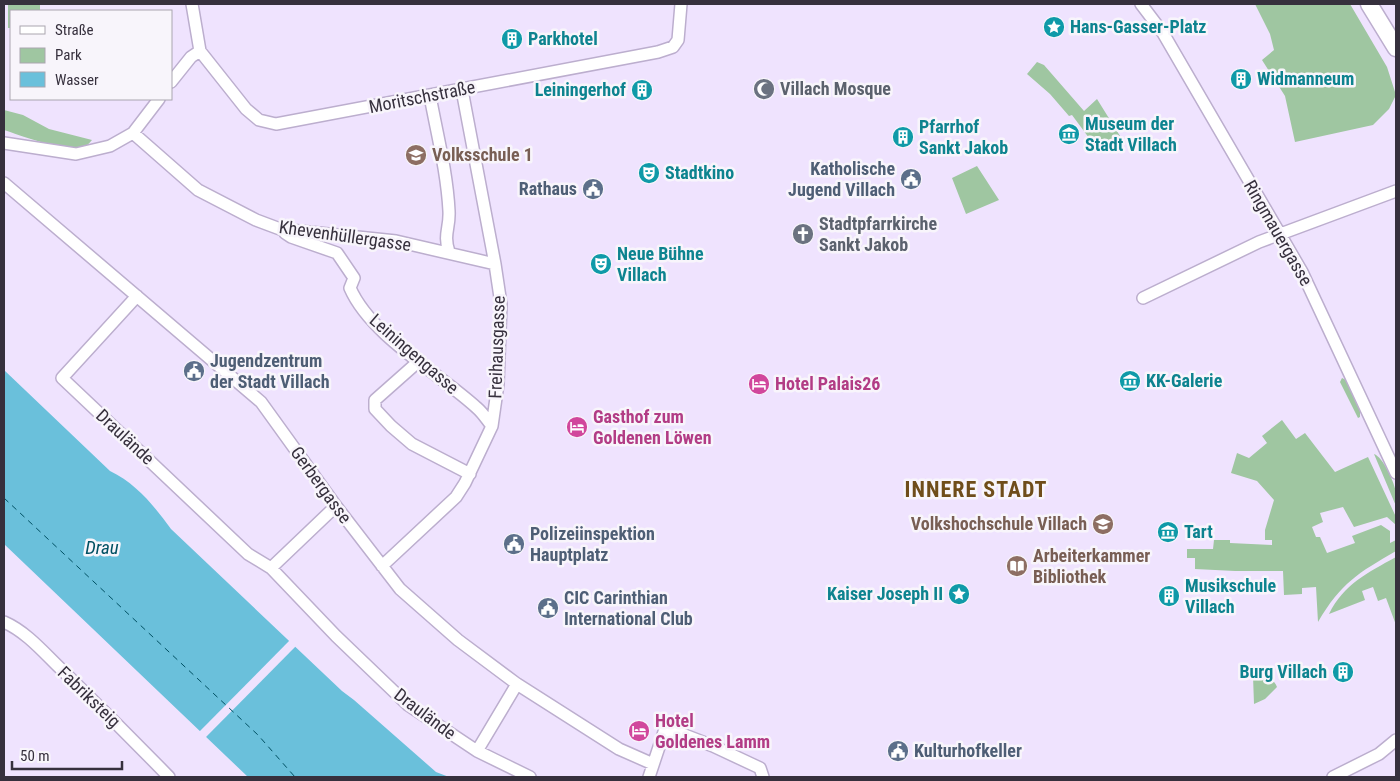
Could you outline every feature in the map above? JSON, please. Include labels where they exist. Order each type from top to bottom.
[{"type":"main road","points":[[1369,4],[1396,48]]},
{"type":"street","points":[[172,81],[191,57],[200,51],[192,4]]},
{"type":"street","name":"Moritschstraße","points":[[200,51],[246,109],[259,120],[276,124],[658,52],[673,47],[678,40],[681,4]]},
{"type":"street","name":"Ringmauergasse","points":[[1141,4],[1163,33],[1306,280],[1396,473]]},
{"type":"street","name":"Freihausgasse","points":[[382,566],[456,497],[470,474],[492,426],[498,384],[501,304],[462,90]]},
{"type":"street","points":[[430,96],[445,177],[449,212],[446,242],[450,252]]},
{"type":"street","points":[[4,143],[76,154],[110,146],[133,133],[158,100]]},
{"type":"street","name":"Khevenhüllergasse","points":[[133,133],[198,190],[256,220],[280,229],[396,241],[450,252],[495,264]]},
{"type":"street","name":"Gerbergasse","points":[[4,183],[261,402],[336,506],[400,589],[451,634],[517,684],[620,750],[653,764]]},
{"type":"street","points":[[1143,298],[1259,242],[1396,191]]},
{"type":"street","name":"Leiningengasse","points":[[280,229],[291,237],[338,253],[354,278],[350,288],[355,300],[379,328],[478,408],[492,426]]},
{"type":"street","name":"Draulände","points":[[136,296],[62,378],[248,554],[272,568],[342,642],[408,705],[477,751],[530,777]]},
{"type":"street","points":[[419,361],[375,400],[376,409],[391,426],[412,444],[470,474]]},
{"type":"street","points":[[272,568],[336,506]]},
{"type":"street","name":"Fabriksteig","points":[[4,622],[16,628],[42,651],[169,777]]},
{"type":"street","points":[[477,751],[517,684]]},
{"type":"street","points":[[649,777],[664,732],[669,729],[700,740],[760,768],[763,777]]},
{"type":"street","points":[[1332,777],[1379,754],[1396,740]]},
{"type":"green space","points":[[8,4],[40,4],[40,10],[10,10],[10,28],[8,28]]},
{"type":"green space","points":[[1255,4],[1350,4],[1387,67],[1396,95],[1389,109],[1373,125],[1295,142],[1285,96],[1262,60],[1274,50],[1270,34]]},
{"type":"green space","points":[[1037,62],[1044,65],[1084,111],[1097,99],[1120,136],[1099,148],[1092,142],[1072,115],[1069,116],[1050,94],[1027,74]]},
{"type":"green space","points":[[4,110],[23,115],[49,129],[92,140],[87,146],[82,148],[65,148],[4,130]]},
{"type":"green space","points":[[977,166],[999,200],[966,214],[952,178]]},
{"type":"green space","points":[[1342,378],[1346,380],[1360,410],[1360,417],[1358,418],[1340,382]]},
{"type":"green space","points":[[1282,420],[1296,439],[1305,433],[1335,472],[1368,457],[1396,517],[1396,525],[1387,517],[1354,527],[1343,507],[1320,513],[1323,522],[1312,527],[1316,537],[1320,537],[1327,553],[1355,543],[1352,536],[1381,525],[1390,531],[1390,543],[1396,540],[1396,551],[1351,580],[1326,609],[1318,622],[1316,587],[1302,588],[1302,594],[1284,595],[1283,571],[1195,569],[1195,558],[1187,558],[1187,549],[1213,549],[1214,540],[1230,540],[1230,543],[1272,545],[1272,540],[1265,540],[1265,530],[1274,500],[1257,481],[1231,473],[1237,453],[1249,458],[1267,443],[1262,436]]},
{"type":"green space","points":[[1374,454],[1385,465],[1391,477],[1395,489],[1396,506]]},
{"type":"green space","points":[[1396,557],[1396,625],[1386,598],[1378,601],[1373,587],[1362,591],[1365,600],[1329,614],[1342,595],[1357,580]]},
{"type":"green space","points":[[1253,676],[1270,679],[1277,687],[1265,699],[1254,704]]},
{"type":"water","name":"Drau","points":[[4,370],[110,471],[137,489],[171,529],[342,691],[436,772],[449,777],[248,777],[4,544]]},
{"type":"pier","points":[[291,639],[297,645],[204,739],[198,733]]},
{"type":"ferry route","points":[[4,498],[258,735],[295,777]]},
{"type":"place","name":"Hans-Gasser-Platz","points":[[1054,27]]},
{"type":"place","name":"Parkhotel","points":[[512,39]]},
{"type":"place","name":"Widmanneum","points":[[1241,79]]},
{"type":"place","name":"Villach Mosque","points":[[764,89]]},
{"type":"place","name":"Leiningerhof","points":[[642,90]]},
{"type":"place","name":"Museum der Stadt Villach","points":[[1069,134]]},
{"type":"place","name":"Pfarrhof Sankt Jakob","points":[[903,137]]},
{"type":"place","name":"Volksschule 1","points":[[416,155]]},
{"type":"place","name":"Stadtkino","points":[[649,173]]},
{"type":"place","name":"Katholische Jugend Villach","points":[[911,179]]},
{"type":"place","name":"Rathaus","points":[[593,189]]},
{"type":"place","name":"Stadtpfarrkirche Sankt Jakob","points":[[803,234]]},
{"type":"place","name":"Neue Bühne Villach","points":[[601,264]]},
{"type":"place","name":"Jugendzentrum der Stadt Villach","points":[[194,371]]},
{"type":"place","name":"KK-Galerie","points":[[1130,381]]},
{"type":"place","name":"Hotel Palais26","points":[[759,384]]},
{"type":"place","name":"Gasthof zum Goldenen Löwen","points":[[577,427]]},
{"type":"place","name":"Volkshochschule Villach","points":[[1103,524]]},
{"type":"place","name":"Tart","points":[[1168,532]]},
{"type":"place","name":"Polizeiinspektion Hauptplatz","points":[[514,544]]},
{"type":"place","name":"Arbeiterkammer Bibliothek","points":[[1017,566]]},
{"type":"place","name":"Kaiser Joseph II","points":[[959,594]]},
{"type":"place","name":"Musikschule Villach","points":[[1169,596]]},
{"type":"place","name":"CIC Carinthian International Club","points":[[548,608]]},
{"type":"place","name":"Burg Villach","points":[[1343,672]]},
{"type":"place","name":"Hotel Goldenes Lamm","points":[[639,731]]},
{"type":"place","name":"Kulturhofkeller","points":[[898,751]]},
{"type":"district","name":"INNERE STADT","points":[[976,489]]}]
